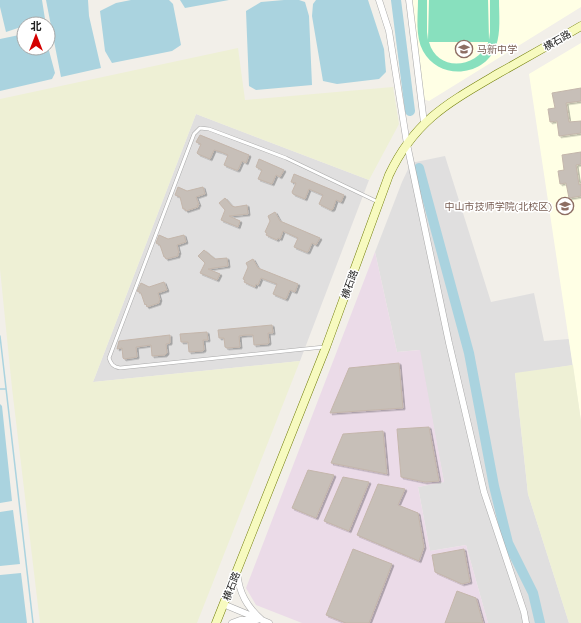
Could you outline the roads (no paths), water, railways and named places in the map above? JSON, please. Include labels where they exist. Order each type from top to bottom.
[{"type":"main road","name":"横石路","points":[[216,623],[326,347],[378,202],[394,164],[407,144],[424,124],[452,100],[581,26]]},
{"type":"street","points":[[379,0],[387,22],[392,43],[407,144],[449,343],[484,492],[524,612],[526,623]]},
{"type":"street","points":[[409,0],[424,124]]},
{"type":"street","points":[[236,570],[241,593],[246,603],[262,620]]},
{"type":"street","points":[[223,604],[269,623]]},
{"type":"street","points":[[232,623],[251,619],[262,620]]},
{"type":"lane","points":[[326,347],[120,368],[115,367],[110,363],[109,358],[110,352],[196,130],[204,127],[286,158],[378,202]]},
{"type":"water","points":[[0,0],[42,0],[45,16],[16,16],[16,29],[6,32],[0,7]]},
{"type":"water","points":[[46,0],[88,0],[89,16],[101,68],[61,77],[56,51],[56,16],[49,16]]},
{"type":"water","points":[[131,0],[169,0],[173,4],[181,45],[172,51],[112,63],[105,51],[100,11],[116,3]]},
{"type":"water","points":[[180,0],[229,0],[185,8]]},
{"type":"water","points":[[299,0],[305,2],[309,16],[312,85],[256,90],[249,86],[246,11],[261,2]]},
{"type":"water","points":[[316,0],[368,0],[384,49],[386,72],[379,79],[337,84],[323,81],[312,16],[313,4]]},
{"type":"water","points":[[16,36],[16,56],[50,56],[55,73],[52,79],[0,91],[0,39]]},
{"type":"water","points":[[0,404],[2,406],[12,501],[0,503]]},
{"type":"water","points":[[13,510],[20,564],[0,566],[0,512]]},
{"type":"water","points":[[21,573],[27,623],[0,623],[0,575]]},
{"type":"waterway","points":[[396,0],[410,111]]},
{"type":"waterway","points":[[419,168],[469,353],[494,486],[508,543],[533,593],[540,623]]},
{"type":"waterway","points":[[0,336],[33,623]]},
{"type":"waterway","points":[[0,389],[6,389]]},
{"type":"place","name":"马新中学","points":[[464,49]]},
{"type":"place","name":"中山市技师学院(北校区)","points":[[565,206]]}]
